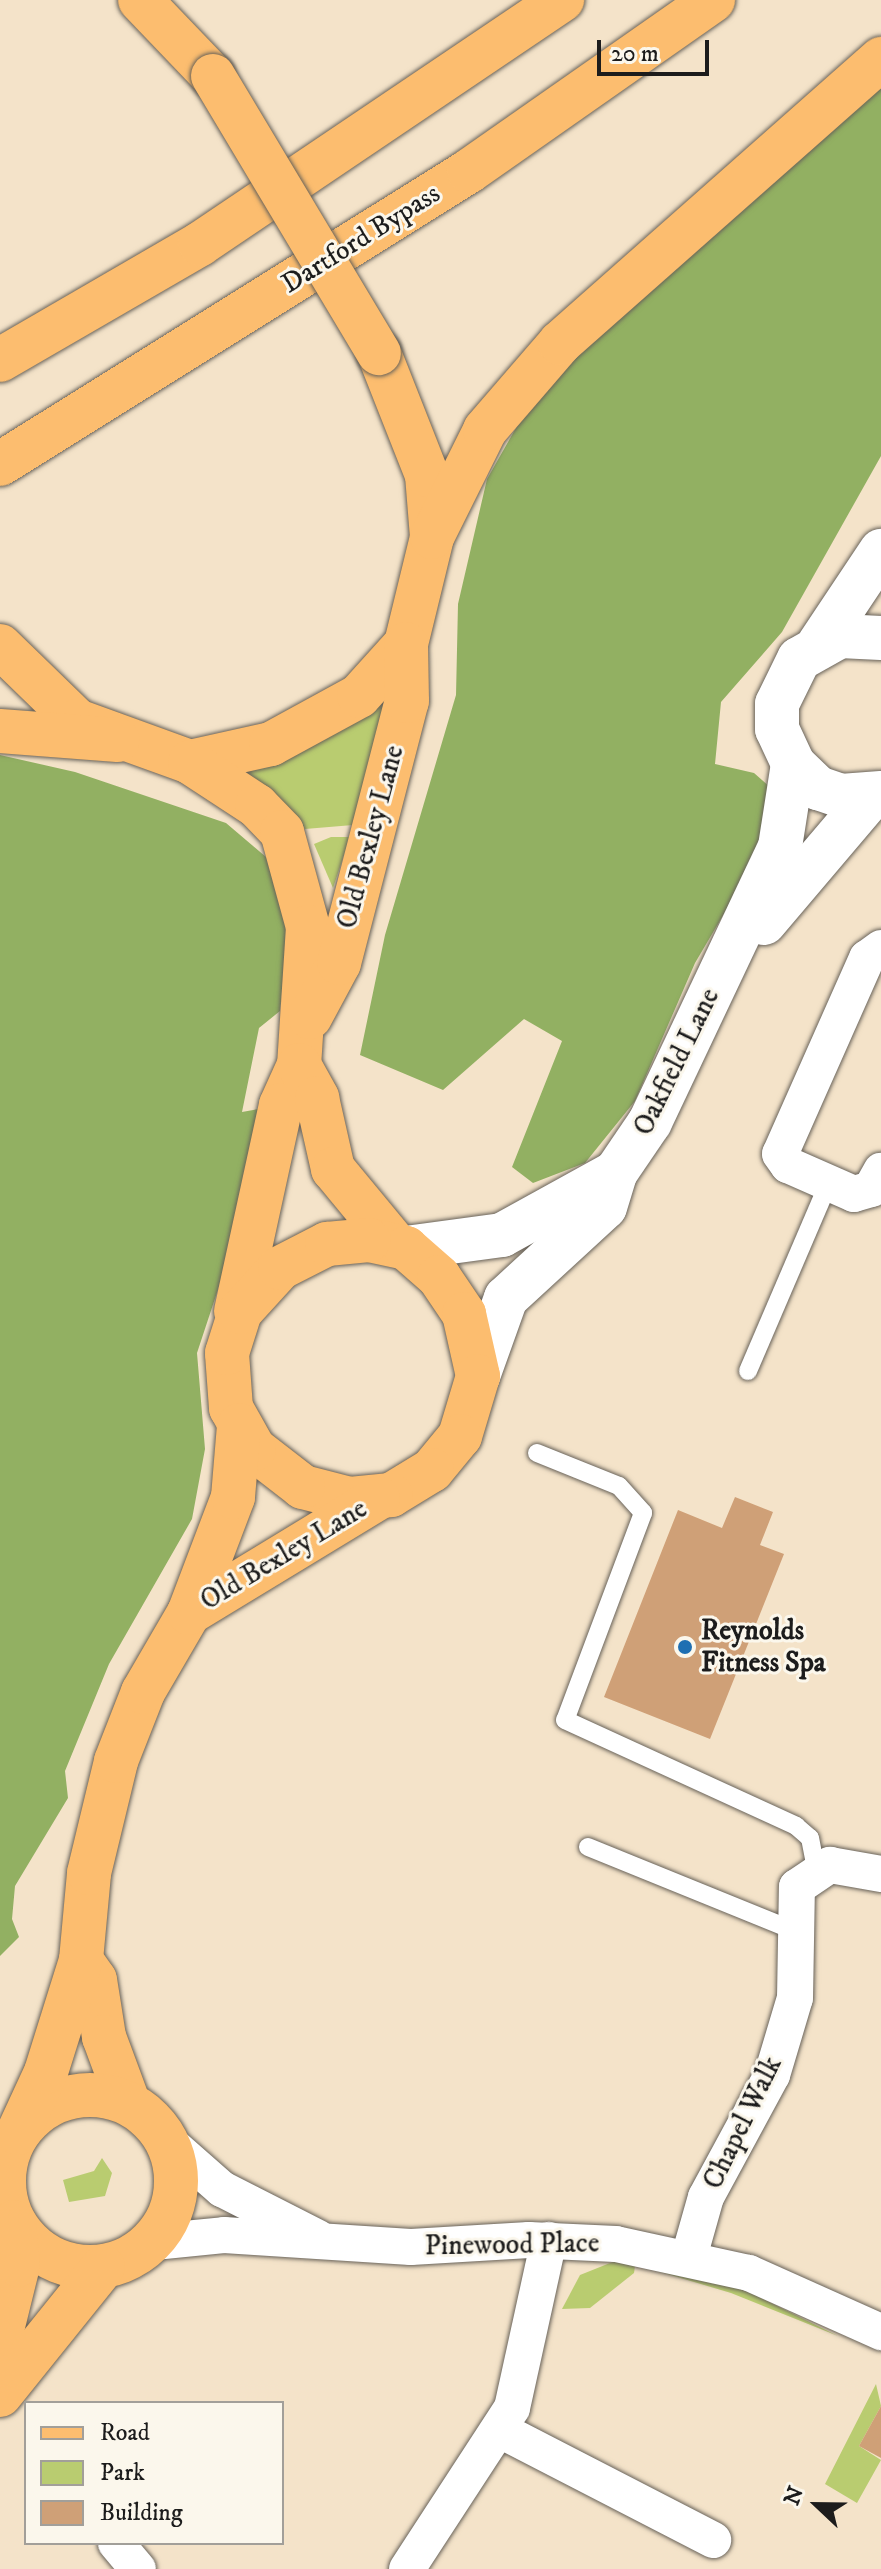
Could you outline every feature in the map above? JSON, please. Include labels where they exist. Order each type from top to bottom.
[{"type":"main road","points":[[140,0],[213,76],[379,353],[427,475],[432,537]]},
{"type":"main road","points":[[0,360],[200,244],[562,0]]},
{"type":"main road","name":"Dartford Bypass","points":[[0,464],[469,171],[713,0]]},
{"type":"main road","points":[[0,646],[59,709],[118,740],[190,762],[254,749],[329,716],[359,696],[406,644],[432,537],[485,430],[560,343],[881,59]]},
{"type":"main road","name":"Old Bexley Lane","points":[[307,1023],[339,963],[407,701],[406,644]]},
{"type":"main road","points":[[0,731],[118,740]]},
{"type":"main road","name":"Old Bexley Lane","points":[[190,762],[257,806],[290,844],[307,919],[307,1023],[299,1065],[281,1105],[230,1337]]},
{"type":"main road","points":[[299,1065],[317,1098],[333,1169],[401,1246],[439,1277],[464,1314],[478,1376],[470,1414],[446,1456],[415,1484],[378,1498],[303,1487],[270,1466],[239,1425],[227,1393],[230,1337],[252,1295],[295,1257],[344,1240],[401,1246]]},
{"type":"main road","name":"Old Bexley Lane","points":[[18,2133],[46,2072],[81,1960],[89,1873],[116,1761],[143,1692],[189,1613],[233,1497],[239,1425]]},
{"type":"main road","name":"Old Bexley Lane","points":[[189,1613],[378,1498]]},
{"type":"main road","points":[[0,2395],[103,2267],[154,2242],[173,2199],[165,2139],[128,2102],[104,2037],[95,1980],[81,1960]]},
{"type":"main road","points":[[0,2338],[18,2265],[14,2222],[3,2171],[18,2133],[63,2097],[128,2102]]},
{"type":"main road","points":[[14,2222],[47,2255],[103,2267]]},
{"type":"street","name":"Oakfield Lane","points":[[876,795],[818,788],[793,764],[777,729],[777,704],[792,670],[819,644],[881,551]]},
{"type":"street","points":[[819,644],[840,636],[881,638]]},
{"type":"street","name":"Oakfield Lane","points":[[478,1376],[506,1298],[605,1207],[616,1172],[650,1122],[780,847],[793,764]]},
{"type":"street","name":"Oakfield Lane","points":[[733,950],[876,795]]},
{"type":"street","points":[[881,948],[867,958],[781,1150],[786,1164],[828,1184],[862,1193],[881,1171]]},
{"type":"street","name":"Oakfield Lane","points":[[401,1246],[502,1235],[616,1172]]},
{"type":"street","points":[[823,1868],[881,1874]]},
{"type":"street","name":"Chapel Walk","points":[[689,2257],[706,2197],[772,2075],[795,1998],[792,1930],[797,1887],[823,1868]]},
{"type":"street","name":"Pinewood Place","points":[[165,2139],[222,2189],[319,2239]]},
{"type":"street","name":"Pinewood Place","points":[[154,2242],[224,2235],[411,2247],[549,2240],[689,2257],[791,2288],[881,2332]]},
{"type":"street","points":[[407,2569],[500,2430],[533,2331],[549,2240]]},
{"type":"street","points":[[500,2430],[713,2540]]},
{"type":"street","points":[[118,2545],[138,2569]]},
{"type":"lane","points":[[748,1371],[828,1184]]},
{"type":"lane","points":[[537,1453],[619,1486],[643,1513],[565,1720],[796,1826],[810,1838],[823,1868]]},
{"type":"lane","points":[[588,1847],[792,1930]]},
{"type":"green space","points":[[881,84],[881,456],[782,632],[721,702],[715,764],[754,773],[771,788],[765,844],[695,963],[635,1101],[585,1163],[533,1183],[512,1167],[562,1041],[524,1019],[443,1090],[360,1055],[385,935],[456,695],[458,604],[487,479],[528,407],[581,341]]},
{"type":"green space","points":[[386,700],[353,825],[305,829],[246,776],[245,769],[298,754]]},
{"type":"green space","points":[[0,755],[75,772],[226,823],[273,863],[288,931],[280,1011],[259,1028],[242,1112],[258,1109],[234,1241],[197,1353],[205,1449],[192,1519],[109,1664],[65,1771],[68,1798],[15,1886],[12,1919],[19,1937],[0,1956]]},
{"type":"green space","points":[[331,837],[350,837],[333,888],[314,844]]},
{"type":"green space","points":[[102,2158],[112,2173],[105,2196],[69,2202],[63,2180],[94,2171]]},
{"type":"green space","points":[[615,2261],[635,2266],[634,2273],[590,2308],[562,2309],[580,2275]]},
{"type":"green space","points":[[647,2268],[739,2287],[838,2336],[731,2293]]},
{"type":"green space","points":[[876,2384],[881,2406],[859,2446],[881,2460],[857,2503],[825,2484]]},
{"type":"building","name":"Reynolds Fitness Spa","points":[[735,1497],[773,1512],[760,1545],[784,1554],[710,1739],[604,1697],[678,1510],[722,1528]]},
{"type":"building","points":[[881,2406],[881,2458],[859,2446]]},
{"type":"place","name":"Reynolds Fitness Spa","points":[[685,1647]]}]
